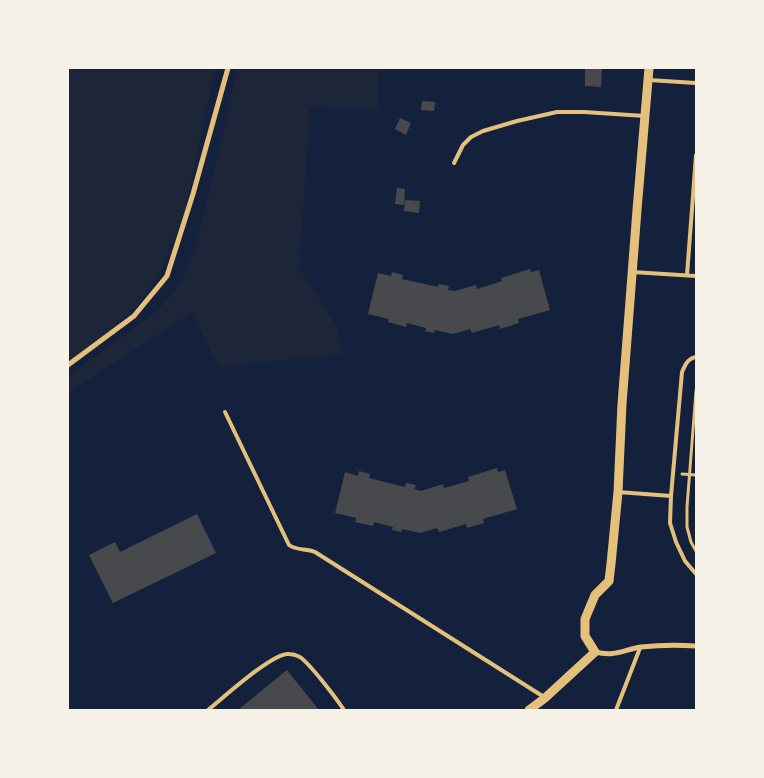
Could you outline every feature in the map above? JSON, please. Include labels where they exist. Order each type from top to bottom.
[{"type":"street","points":[[68,365],[134,316],[167,276],[193,194],[228,68]]},
{"type":"street","points":[[649,68],[622,404],[618,492],[608,581],[595,596],[585,619],[585,636],[595,652],[607,655],[640,648],[679,645],[696,646]]},
{"type":"street","points":[[529,710],[545,698],[595,652]]},
{"type":"lane","points":[[648,80],[696,83]]},
{"type":"lane","points":[[454,163],[463,145],[471,137],[517,120],[557,112],[644,116]]},
{"type":"lane","points":[[687,275],[695,196],[696,155]]},
{"type":"lane","points":[[632,272],[696,276]]},
{"type":"lane","points":[[696,357],[691,358],[686,363],[682,372],[670,523],[685,561],[696,574]]},
{"type":"lane","points":[[225,412],[289,545],[294,548],[315,552],[545,698]]},
{"type":"lane","points":[[618,492],[671,496]]},
{"type":"lane","points":[[616,710],[640,648]]},
{"type":"lane","points":[[208,710],[254,673],[287,654],[300,657],[344,710]]},
{"type":"path","points":[[696,391],[687,527],[691,542],[696,551]]},
{"type":"shaded area","points":[[68,68],[215,68],[185,213],[160,273],[136,308],[68,366]]},
{"type":"shaded area","points":[[238,68],[378,68],[378,109],[310,108],[299,267],[338,328],[340,354],[219,367],[191,313],[68,393],[68,376],[156,312],[174,293],[186,271],[197,242]]},
{"type":"building","points":[[585,68],[602,68],[601,87],[585,86]]},
{"type":"building","points":[[422,101],[435,102],[434,111],[421,110]]},
{"type":"building","points":[[400,118],[411,123],[406,135],[395,129]]},
{"type":"building","points":[[397,188],[405,189],[404,205],[395,204]]},
{"type":"building","points":[[405,200],[420,201],[419,213],[404,211]]},
{"type":"building","points":[[530,269],[531,272],[539,270],[550,310],[518,319],[519,323],[500,329],[499,325],[472,333],[470,329],[453,334],[435,330],[434,333],[425,331],[426,328],[407,323],[406,327],[388,322],[389,319],[368,314],[378,273],[391,276],[392,272],[403,275],[402,279],[438,287],[439,284],[449,286],[448,290],[455,291],[476,285],[477,289],[502,281],[501,278]]},
{"type":"building","points":[[497,468],[498,472],[505,470],[517,509],[483,519],[484,523],[467,528],[466,524],[439,532],[437,528],[420,533],[402,529],[401,532],[392,530],[393,527],[374,522],[373,526],[355,522],[356,518],[335,513],[345,472],[358,476],[359,471],[370,474],[369,478],[405,487],[406,483],[416,485],[414,489],[421,491],[443,484],[444,488],[469,481],[468,477]]},
{"type":"building","points":[[197,514],[216,553],[113,603],[89,555],[115,542],[120,552]]},
{"type":"building","points":[[287,670],[319,710],[238,710]]}]
